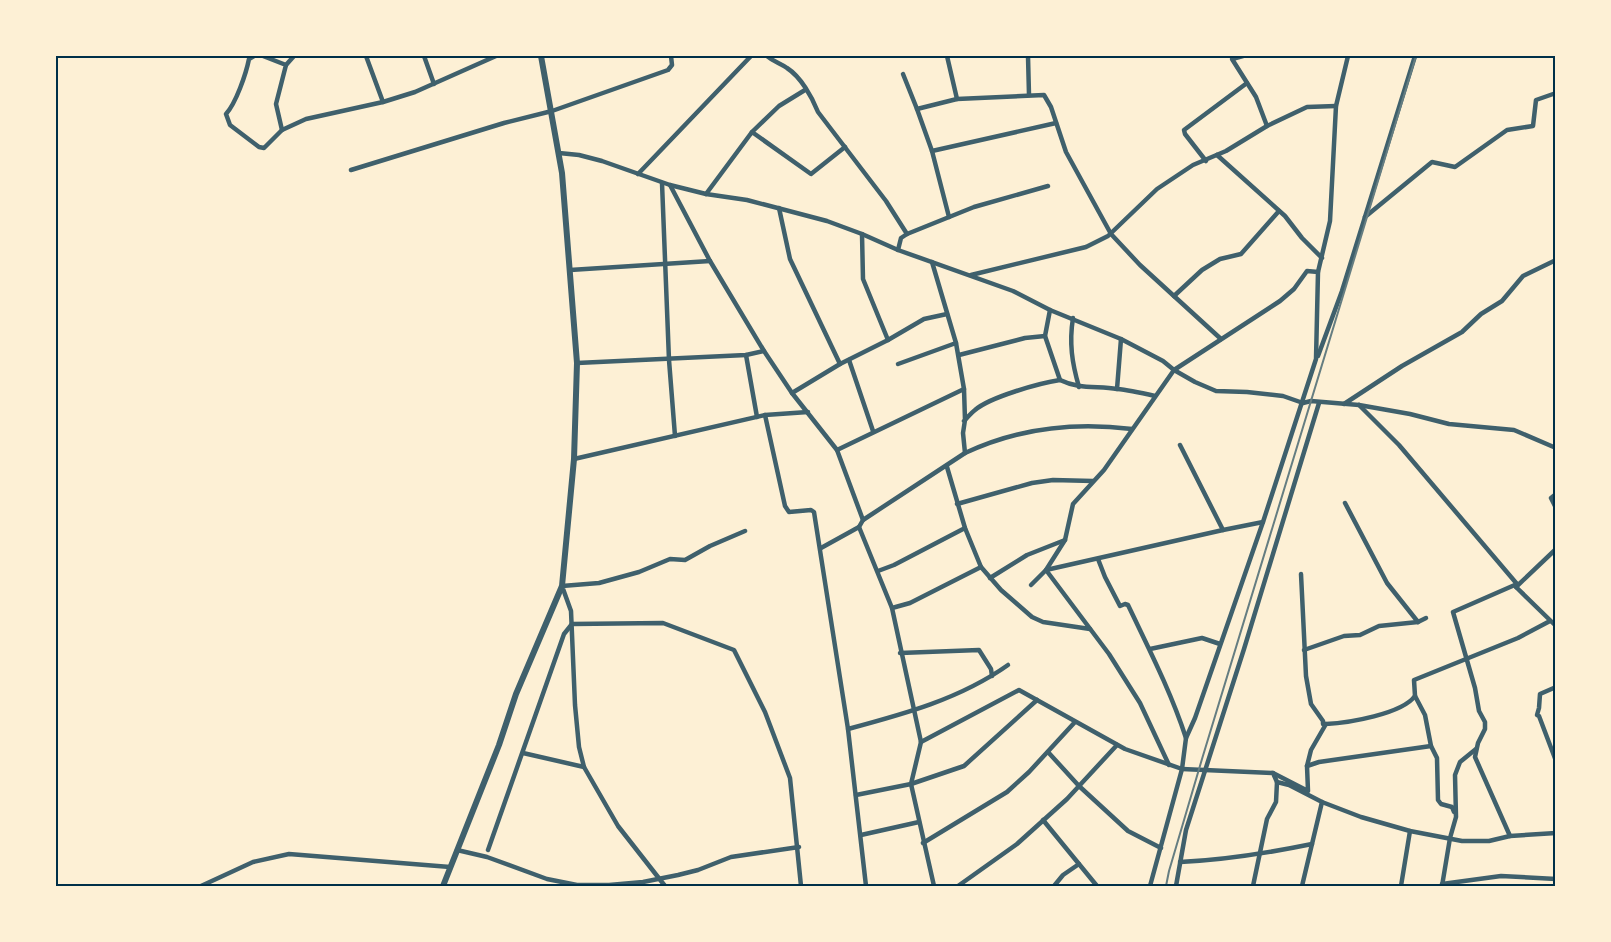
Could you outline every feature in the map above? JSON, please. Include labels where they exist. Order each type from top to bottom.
[{"type":"street","points":[[254,56],[249,59],[241,84],[226,114],[230,125],[259,147],[264,148],[282,130],[306,119],[383,102],[434,84],[496,56]]},
{"type":"street","points":[[263,56],[286,65]]},
{"type":"street","points":[[282,130],[276,104],[286,65],[294,56]]},
{"type":"street","points":[[366,56],[383,102]]},
{"type":"street","points":[[424,56],[434,84]]},
{"type":"street","points":[[443,886],[499,745],[516,694],[562,586],[574,459],[577,363],[559,153],[541,56]]},
{"type":"street","points":[[351,170],[504,123],[552,111],[668,70],[672,65],[671,56]]},
{"type":"street","points":[[638,174],[751,56]]},
{"type":"street","points":[[767,56],[776,64],[786,66],[794,74],[818,112],[886,201],[907,234]]},
{"type":"street","points":[[946,56],[957,99]]},
{"type":"street","points":[[1029,56],[1029,95]]},
{"type":"street","points":[[1243,56],[1232,59],[1256,97],[1267,126]]},
{"type":"street","points":[[1314,368],[1317,351],[1318,272],[1330,221],[1336,106],[1348,56]]},
{"type":"street","points":[[1150,886],[1182,769],[1186,738],[1195,718],[1342,291],[1415,56]]},
{"type":"street","points":[[903,74],[932,150],[949,217]]},
{"type":"street","points":[[1206,160],[1184,130],[1247,83]]},
{"type":"street","points":[[706,194],[752,132],[779,106],[805,90]]},
{"type":"street","points":[[1365,217],[1432,162],[1455,167],[1507,130],[1533,126],[1536,100],[1556,93]]},
{"type":"street","points":[[917,109],[957,99],[1044,95],[1051,107],[1066,152],[1111,234],[1140,265],[1221,339]]},
{"type":"street","points":[[971,275],[1086,247],[1111,234],[1158,189],[1193,165],[1217,155],[1267,126],[1307,107],[1336,106]]},
{"type":"street","points":[[932,150],[1056,123]]},
{"type":"street","points":[[752,132],[811,174],[845,147]]},
{"type":"street","points":[[559,153],[602,161],[662,183],[706,194],[747,200],[827,221],[898,250],[1013,291],[1050,310],[1121,339],[1195,382],[1216,391],[1275,395],[1303,403],[1311,401],[1359,405],[1449,424],[1514,430],[1556,448]]},
{"type":"street","points":[[1217,155],[1231,165],[1279,211],[1322,258]]},
{"type":"street","points":[[662,183],[664,264],[675,436]]},
{"type":"street","points":[[670,185],[764,351],[792,393],[837,450],[863,520]]},
{"type":"street","points":[[898,250],[900,238],[907,234],[975,207],[1048,186]]},
{"type":"street","points":[[779,208],[790,259],[840,364]]},
{"type":"street","points":[[1174,296],[1202,270],[1220,259],[1241,254],[1279,211]]},
{"type":"street","points":[[862,234],[863,279],[888,340]]},
{"type":"street","points":[[1344,404],[1402,366],[1462,332],[1481,314],[1502,300],[1523,276],[1556,260]]},
{"type":"street","points":[[570,270],[711,261]]},
{"type":"street","points":[[932,262],[956,343],[964,389],[965,453]]},
{"type":"street","points":[[1031,585],[1046,570],[1065,540],[1073,504],[1104,470],[1174,370],[1280,302],[1294,289],[1307,271],[1318,272]]},
{"type":"street","points":[[1050,310],[1045,336],[1060,380]]},
{"type":"street","points":[[792,393],[840,364],[924,319],[947,314]]},
{"type":"street","points":[[1072,318],[1071,359],[1079,387]]},
{"type":"street","points":[[958,356],[1025,338],[1045,336]]},
{"type":"street","points":[[1117,388],[1121,339]]},
{"type":"street","points":[[898,364],[956,343]]},
{"type":"street","points":[[577,363],[746,356],[764,351]]},
{"type":"street","points":[[746,356],[757,417]]},
{"type":"street","points":[[849,360],[873,431]]},
{"type":"street","points":[[964,421],[976,409],[991,402],[1043,383],[1060,380],[1079,387],[1117,388],[1155,396]]},
{"type":"street","points":[[837,450],[964,389]]},
{"type":"street","points":[[1176,886],[1186,830],[1318,403]]},
{"type":"street","points":[[1359,405],[1399,445],[1517,586],[1556,626]]},
{"type":"street","points":[[574,459],[757,417],[808,412]]},
{"type":"street","points":[[765,416],[785,506],[789,512],[811,510],[814,512],[848,729],[866,886]]},
{"type":"street","points":[[821,548],[859,527],[863,520],[965,453],[988,442],[1067,426],[1107,426],[1132,429]]},
{"type":"street","points":[[1180,445],[1223,530]]},
{"type":"street","points":[[946,467],[965,528],[981,567],[990,578],[1032,617],[1042,622],[1090,629]]},
{"type":"street","points":[[957,504],[1032,483],[1053,480],[1093,481]]},
{"type":"street","points":[[1556,494],[1551,498],[1556,508]]},
{"type":"street","points":[[1345,503],[1387,583],[1418,622]]},
{"type":"street","points":[[1046,570],[1263,522]]},
{"type":"street","points":[[859,527],[892,608],[921,742],[911,784],[934,886]]},
{"type":"street","points":[[878,572],[965,528]]},
{"type":"street","points":[[562,586],[599,583],[639,572],[670,559],[685,560],[745,531]]},
{"type":"street","points":[[990,578],[1027,555],[1065,540]]},
{"type":"street","points":[[1510,836],[1475,758],[1476,749],[1485,729],[1485,722],[1477,704],[1476,688],[1453,612],[1517,586],[1556,549]]},
{"type":"street","points":[[1098,559],[1120,606],[1128,605],[1150,649],[1174,703],[1186,738]]},
{"type":"street","points":[[892,608],[910,603],[981,567]]},
{"type":"street","points":[[1046,570],[1109,654],[1140,703],[1169,765]]},
{"type":"street","points":[[1301,574],[1304,650],[1311,704],[1323,724],[1342,723],[1382,714],[1408,703],[1415,696]]},
{"type":"street","points":[[562,586],[571,611],[575,705],[579,747],[584,767],[618,826],[664,886]]},
{"type":"street","points":[[1304,650],[1344,636],[1360,635],[1379,626],[1418,622],[1426,618]]},
{"type":"street","points":[[1456,817],[1452,807],[1441,804],[1438,800],[1437,758],[1431,746],[1425,715],[1415,696],[1414,680],[1529,634],[1550,621]]},
{"type":"street","points":[[572,624],[663,623],[734,650],[765,712],[790,778],[799,847],[801,886]]},
{"type":"street","points":[[488,850],[564,634],[572,624]]},
{"type":"street","points":[[1150,649],[1202,638],[1220,644]]},
{"type":"street","points":[[900,653],[979,650],[991,669],[992,676]]},
{"type":"street","points":[[848,729],[914,712],[992,676],[1008,664]]},
{"type":"street","points":[[1556,687],[1540,694],[1537,715],[1556,761]]},
{"type":"street","points":[[921,742],[1019,690],[1117,745],[1169,765],[1182,769],[1206,771],[1274,773],[1308,791],[1307,766],[1311,750],[1326,724]]},
{"type":"street","points":[[856,795],[911,784],[964,766],[1037,700]]},
{"type":"street","points":[[923,843],[1007,792],[1075,722]]},
{"type":"street","points":[[958,886],[1017,844],[1079,786],[1117,745]]},
{"type":"street","points":[[1307,766],[1319,762],[1431,746]]},
{"type":"street","points":[[1476,749],[1460,762],[1455,775],[1456,817],[1442,885],[1502,876],[1556,881],[1553,886]]},
{"type":"street","points":[[1048,752],[1079,786],[1128,831],[1161,848]]},
{"type":"street","points":[[523,753],[584,767]]},
{"type":"street","points":[[1253,886],[1267,819],[1276,802],[1277,782],[1274,773]]},
{"type":"street","points":[[1277,782],[1289,785],[1361,817],[1410,831],[1476,842],[1510,836],[1556,833]]},
{"type":"street","points":[[1302,886],[1323,802]]},
{"type":"street","points":[[1043,820],[1096,886]]},
{"type":"street","points":[[861,835],[919,822]]},
{"type":"street","points":[[1401,886],[1410,831]]},
{"type":"street","points":[[1180,862],[1259,855],[1312,844]]},
{"type":"street","points":[[457,850],[488,857],[547,879],[577,885],[627,884],[658,879],[698,870],[731,857],[799,847]]},
{"type":"street","points":[[201,886],[253,862],[289,854],[450,867]]},
{"type":"street","points":[[1054,886],[1063,875],[1079,864]]},
{"type":"railway","points":[[1166,886],[1202,759],[1416,56]]}]
